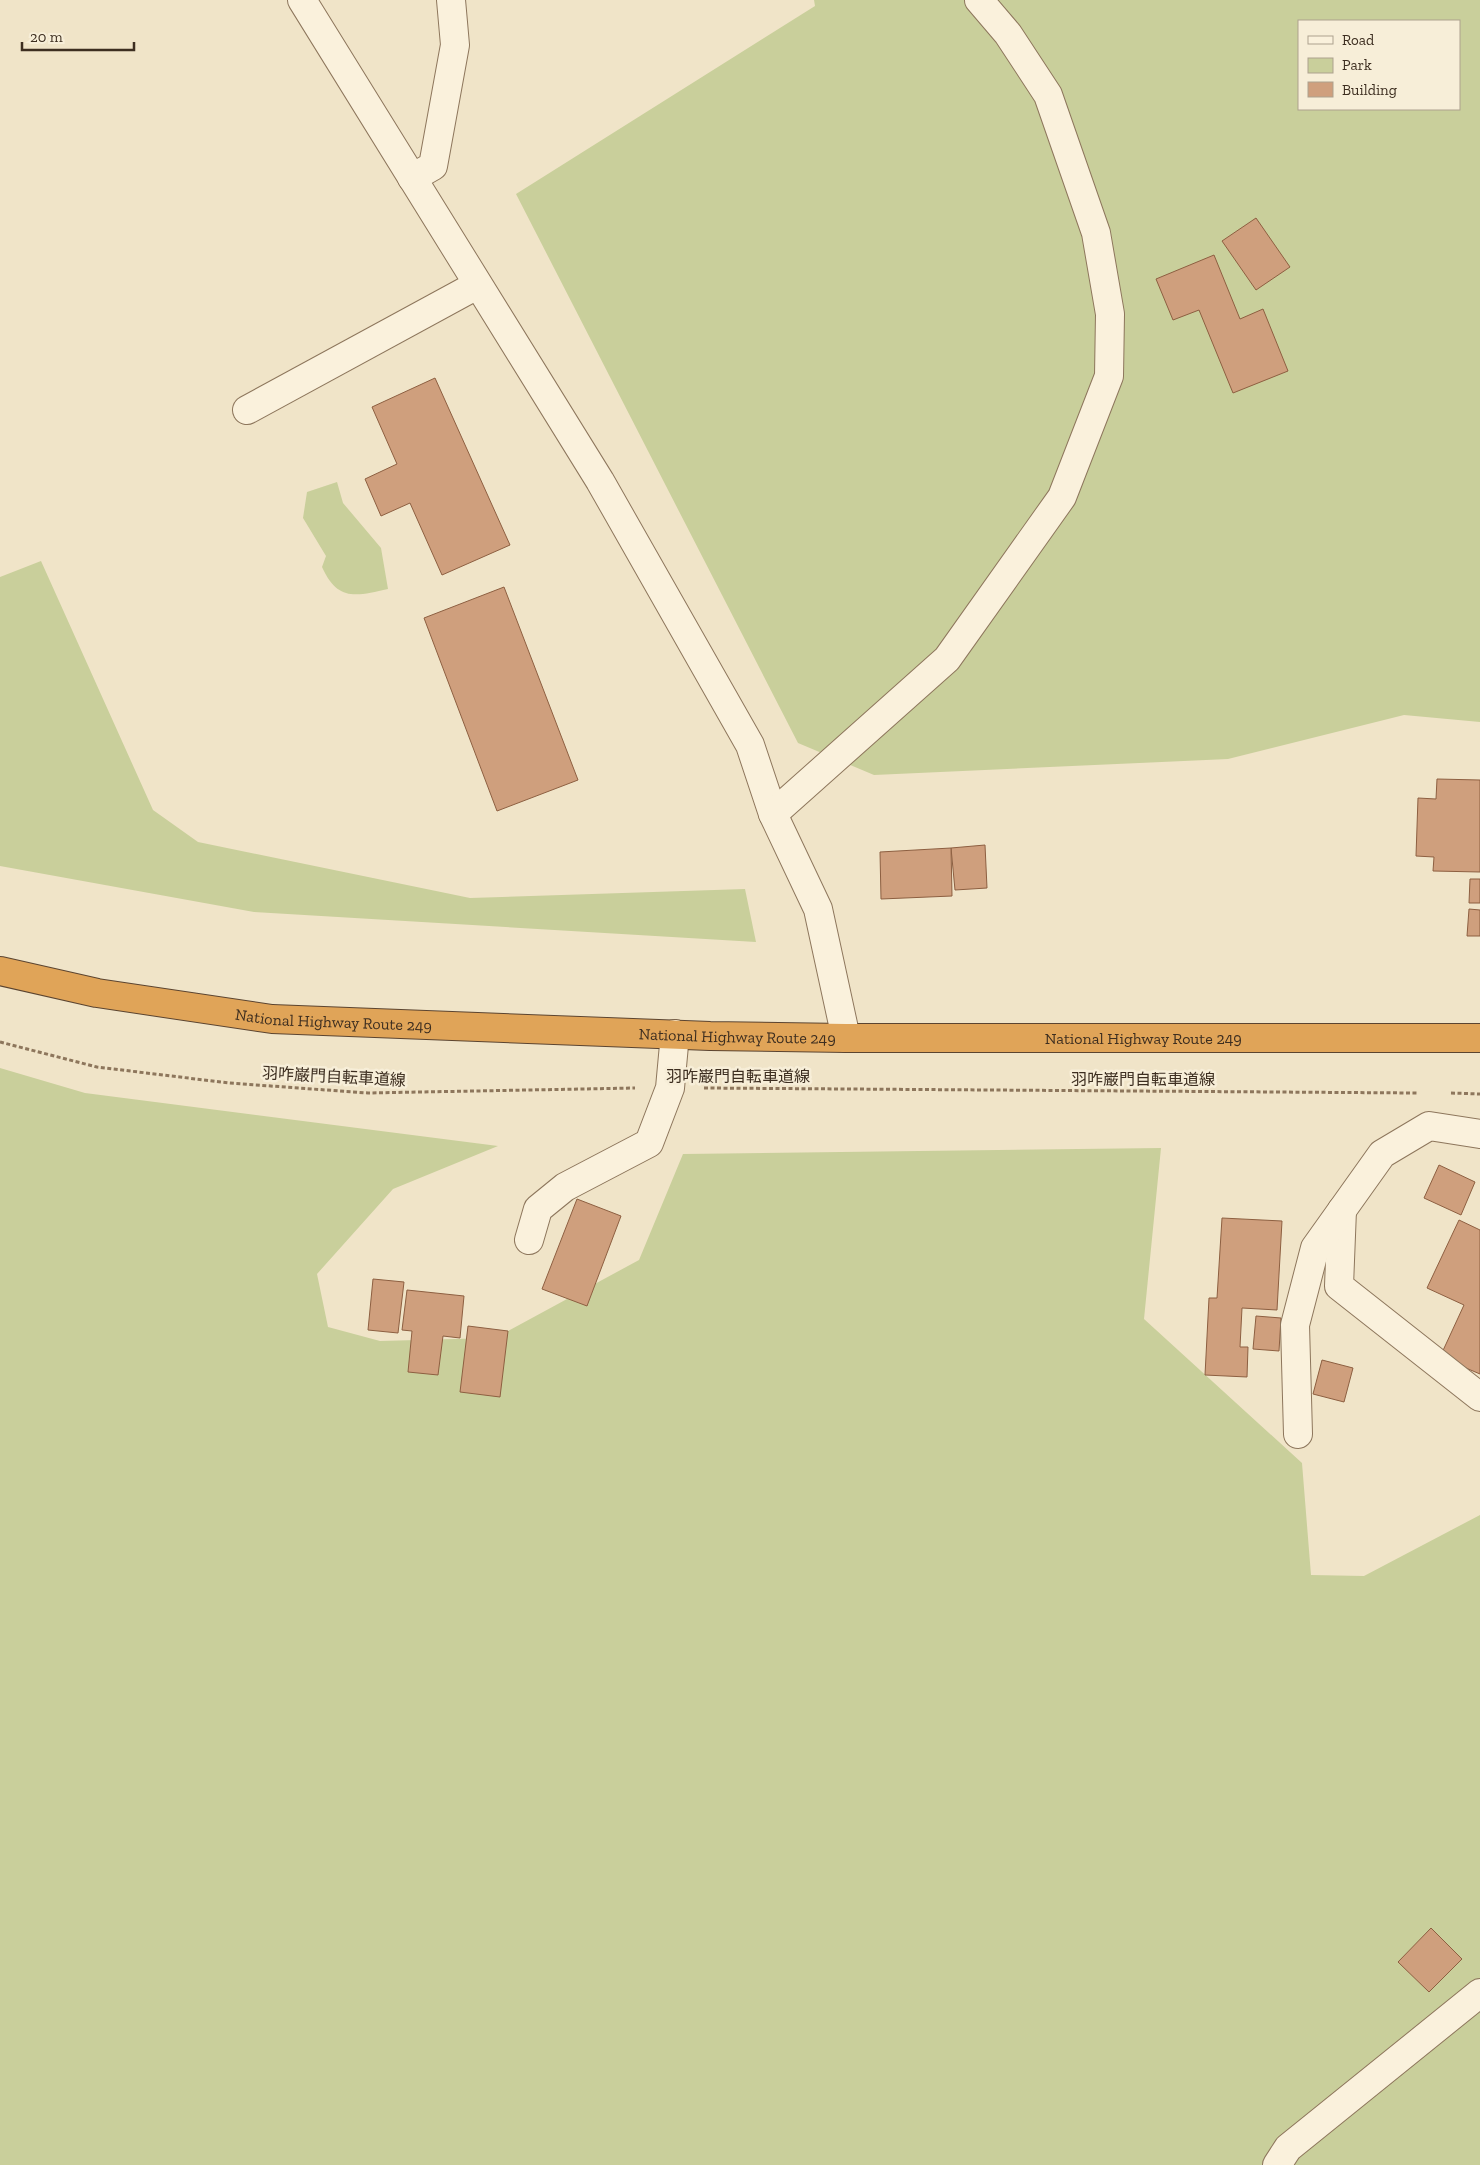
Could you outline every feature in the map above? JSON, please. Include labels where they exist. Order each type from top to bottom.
[{"type":"highway","name":"National Highway Route 249","points":[[0,971],[97,993],[272,1019],[675,1034],[846,1038],[1480,1038]]},
{"type":"street","points":[[302,0],[600,481],[745,736],[773,814],[818,909],[846,1038]]},
{"type":"street","points":[[412,178],[433,166],[455,45],[451,0]]},
{"type":"street","points":[[773,814],[947,659],[1062,498],[1109,376],[1110,314],[1096,233],[1048,95],[1008,34],[979,0]]},
{"type":"street","points":[[247,410],[477,285]]},
{"type":"street","points":[[529,1240],[538,1209],[565,1186],[649,1143],[670,1088],[675,1034]]},
{"type":"street","points":[[1298,1434],[1295,1325],[1315,1248],[1382,1154],[1429,1126],[1480,1134]]},
{"type":"street","points":[[1342,1210],[1339,1286],[1480,1397]]},
{"type":"street","points":[[1276,2165],[1288,2148],[1480,1993]]},
{"type":"path","name":"羽咋巌門自転車道線","points":[[0,1042],[96,1067],[229,1083],[368,1093],[670,1088],[1421,1093]]},
{"type":"path","points":[[1450,1093],[1480,1094]]},
{"type":"green space","points":[[814,0],[1480,0],[1480,722],[1404,715],[1228,759],[874,775],[798,743],[516,194],[815,6]]},
{"type":"green space","points":[[337,482],[343,503],[381,548],[388,589],[349,594],[335,586],[322,567],[326,556],[303,518],[307,492]]},
{"type":"green space","points":[[41,561],[153,810],[198,842],[470,898],[745,889],[756,942],[254,912],[0,866],[0,577]]},
{"type":"green space","points":[[0,1068],[85,1093],[498,1146],[393,1189],[317,1274],[328,1327],[380,1341],[492,1338],[639,1260],[683,1154],[1161,1148],[1144,1319],[1302,1463],[1311,1575],[1364,1576],[1480,1515],[1480,2165],[0,2165]]},
{"type":"building","points":[[1256,218],[1290,267],[1256,290],[1222,241]]},
{"type":"building","points":[[1214,255],[1240,319],[1263,309],[1288,371],[1233,393],[1199,310],[1173,320],[1156,279]]},
{"type":"building","points":[[435,378],[510,545],[442,575],[410,503],[381,516],[365,479],[397,464],[372,407]]},
{"type":"building","points":[[504,587],[578,780],[497,811],[424,618]]},
{"type":"building","points":[[1437,779],[1480,780],[1480,872],[1433,871],[1434,857],[1416,856],[1418,798],[1436,799]]},
{"type":"building","points":[[985,845],[987,888],[955,890],[951,848]]},
{"type":"building","points":[[951,848],[952,896],[881,899],[880,852]]},
{"type":"building","points":[[1470,879],[1480,879],[1480,903],[1469,903]]},
{"type":"building","points":[[1469,909],[1480,910],[1480,936],[1467,936]]},
{"type":"building","points":[[1439,1165],[1475,1182],[1461,1215],[1424,1198]]},
{"type":"building","points":[[577,1199],[621,1216],[587,1306],[542,1289]]},
{"type":"building","points":[[1222,1218],[1282,1221],[1277,1310],[1242,1308],[1240,1347],[1248,1347],[1247,1377],[1205,1375],[1209,1298],[1217,1298]]},
{"type":"building","points":[[1459,1220],[1480,1230],[1480,1374],[1440,1357],[1464,1305],[1427,1288]]},
{"type":"building","points":[[373,1279],[404,1282],[398,1333],[368,1330]]},
{"type":"building","points":[[407,1290],[464,1296],[460,1338],[443,1336],[438,1375],[408,1372],[412,1331],[402,1330]]},
{"type":"building","points":[[1256,1316],[1281,1318],[1279,1351],[1253,1349]]},
{"type":"building","points":[[468,1326],[508,1331],[500,1397],[460,1392]]},
{"type":"building","points":[[1322,1360],[1353,1368],[1344,1402],[1313,1394]]},
{"type":"building","points":[[1431,1928],[1462,1959],[1429,1992],[1398,1962]]}]
